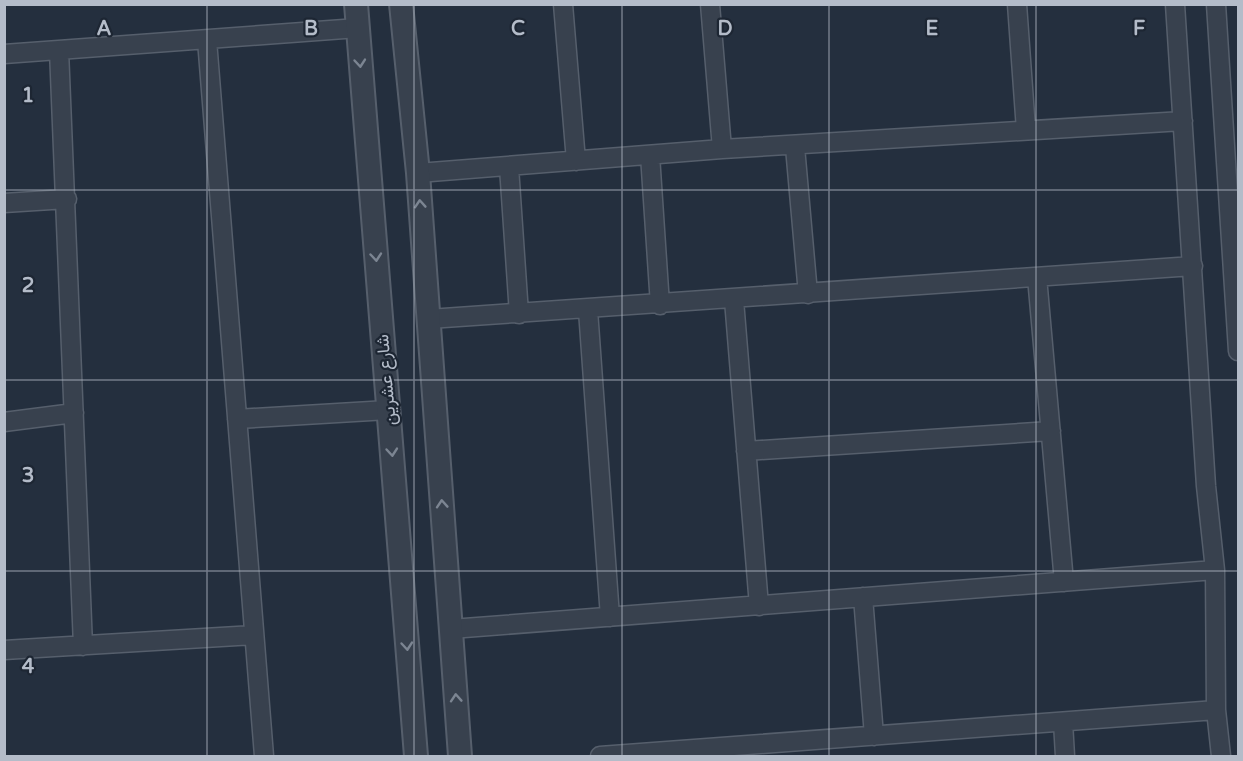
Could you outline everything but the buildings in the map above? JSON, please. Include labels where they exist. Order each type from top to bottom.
[{"type":"street","name":"شارع عشرين","points":[[356,4],[416,756]]},
{"type":"street","points":[[401,4],[418,174],[460,756]]},
{"type":"street","points":[[563,4],[576,161]]},
{"type":"street","points":[[710,4],[722,149]]},
{"type":"street","points":[[1017,4],[1026,130]]},
{"type":"street","points":[[1175,4],[1206,486],[1215,570],[1216,710],[1221,756]]},
{"type":"street","points":[[1216,4],[1239,351]]},
{"type":"street","points":[[4,54],[357,28]]},
{"type":"street","points":[[207,40],[264,756]]},
{"type":"street","points":[[59,50],[67,199],[83,646]]},
{"type":"street","points":[[418,174],[722,149],[795,147],[1183,121]]},
{"type":"street","points":[[795,147],[808,294]]},
{"type":"street","points":[[650,155],[660,305]]},
{"type":"street","points":[[509,167],[519,314]]},
{"type":"street","points":[[4,203],[67,199]]},
{"type":"street","points":[[429,319],[734,300],[1193,266]]},
{"type":"street","points":[[1036,277],[1064,582]]},
{"type":"street","points":[[734,300],[759,606]]},
{"type":"street","points":[[588,310],[610,617]]},
{"type":"street","points":[[237,419],[388,410]]},
{"type":"street","points":[[4,422],[74,413]]},
{"type":"street","points":[[746,451],[1051,431]]},
{"type":"street","points":[[451,629],[1215,570]]},
{"type":"street","points":[[863,597],[874,736]]},
{"type":"street","points":[[4,650],[254,635]]},
{"type":"street","points":[[609,756],[757,751],[874,736],[1216,710]]},
{"type":"street","points":[[1063,722],[1065,756]]}]
